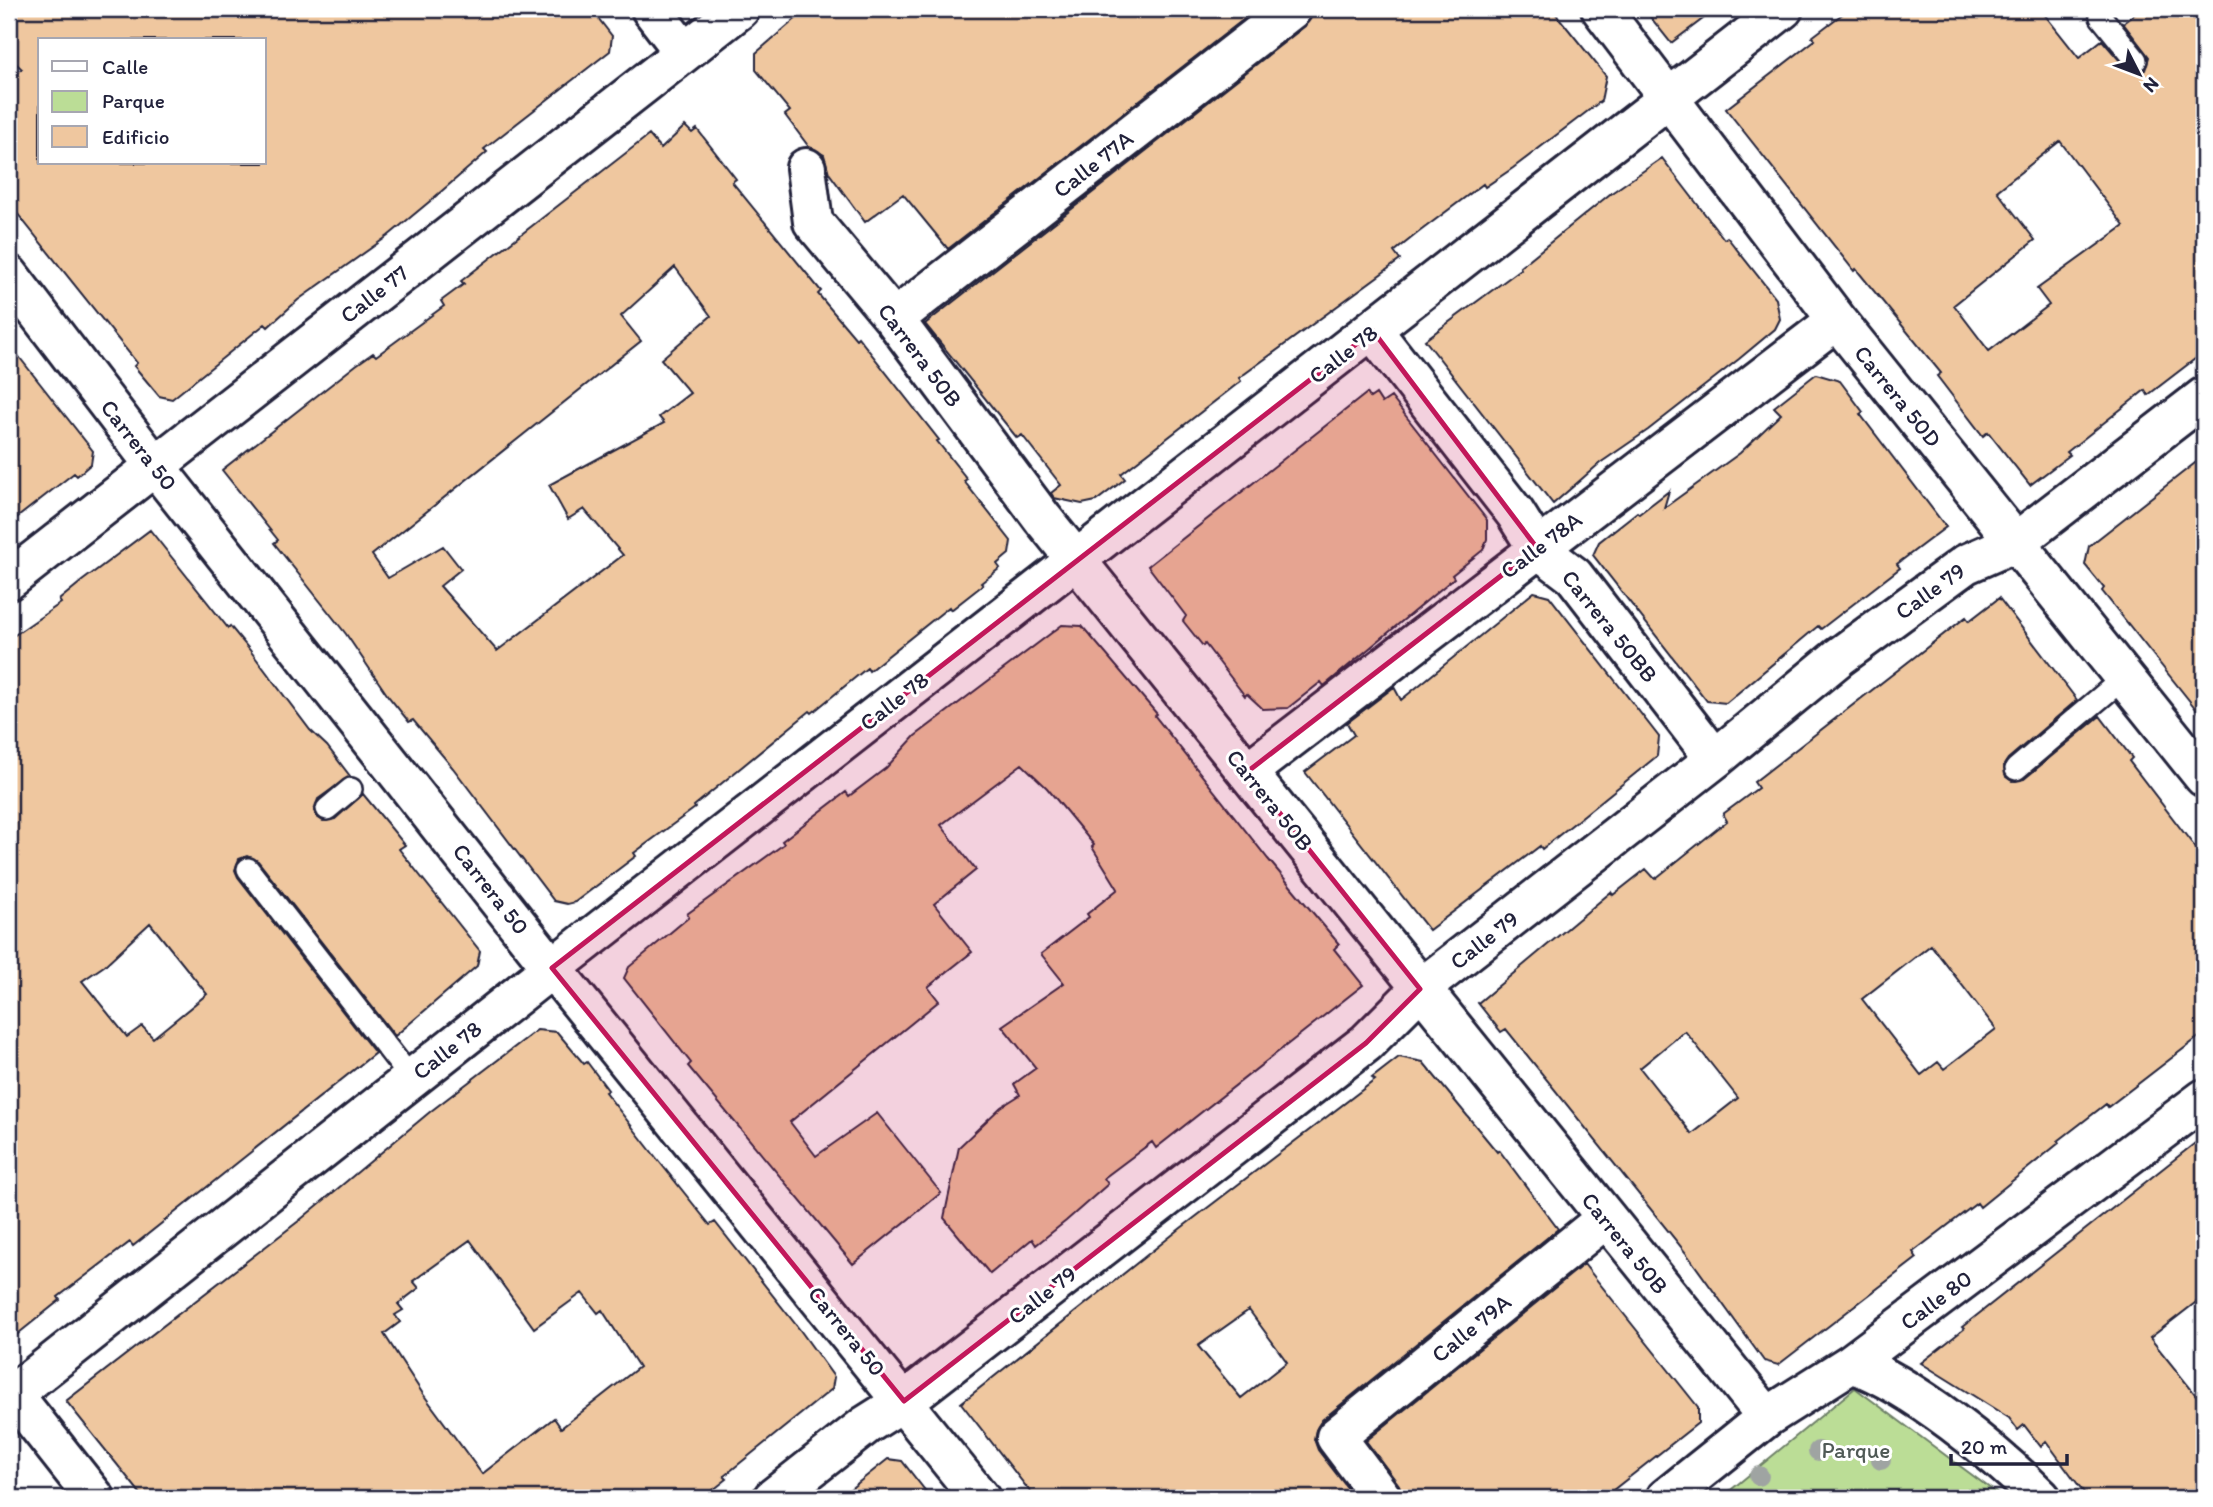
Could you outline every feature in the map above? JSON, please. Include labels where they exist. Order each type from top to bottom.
[{"type":"street","points":[[651,9],[684,52]]},
{"type":"street","name":"Calle 77","points":[[9,580],[740,9]]},
{"type":"street","name":"Calle 77A","points":[[894,319],[1292,9]]},
{"type":"street","name":"Carrera 50D","points":[[1601,9],[1837,320],[2126,676],[2204,777]]},
{"type":"street","name":"Calle 78","points":[[10,1393],[1783,9]]},
{"type":"street","name":"Carrera 50B","points":[[806,168],[813,222],[894,319],[1075,559],[1767,1417]]},
{"type":"street","name":"Carrera 50","points":[[9,275],[155,466],[552,968],[980,1498]]},
{"type":"street","name":"Calle 78A","points":[[1247,772],[1837,320]]},
{"type":"street","name":"Carrera 50BB","points":[[1373,331],[1515,513],[1537,548],[1574,576],[1715,759]]},
{"type":"street","name":"Calle 79","points":[[773,1498],[866,1425],[904,1401],[1366,1043],[1420,989],[1715,759],[1839,657],[1966,564],[2016,542],[2204,397]]},
{"type":"street","name":"Calle 80","points":[[1666,1498],[1767,1417],[1852,1363],[2204,1099]]},
{"type":"street","name":"Calle 79A","points":[[1382,1498],[1336,1437],[1605,1219]]},
{"type":"street","points":[[1852,1363],[1883,1375],[1929,1407],[2041,1498]]},
{"type":"street","points":[[10,1393],[95,1498]]},
{"type":"lane","points":[[2100,9],[2101,17],[2136,60]]},
{"type":"lane","points":[[2016,769],[2126,676]]},
{"type":"lane","points":[[327,809],[351,789]]},
{"type":"lane","points":[[248,869],[411,1078]]},
{"type":"highlighted area","points":[[1373,331],[1537,548],[1247,772],[1420,989],[1366,1043],[904,1401],[552,968]]},
{"type":"green space","name":"Parque","points":[[1855,1388],[2003,1498],[1721,1498]]},
{"type":"building","points":[[9,9],[591,9],[612,36],[610,51],[484,149],[487,152],[388,236],[298,300],[268,327],[265,324],[172,399],[159,396],[134,366],[137,363],[9,203],[9,77],[22,69],[9,57]]},
{"type":"building","points":[[807,9],[1257,9],[948,249],[903,194],[865,222],[829,173],[824,155],[809,147],[785,115],[790,111],[756,70],[756,53]]},
{"type":"building","points":[[1313,9],[1552,9],[1606,76],[1601,101],[1513,168],[1485,187],[1483,184],[1419,232],[1394,252],[1400,260],[1239,378],[1241,381],[1121,474],[1125,479],[1096,501],[1082,504],[1054,498],[1051,493],[1061,485],[1022,435],[1017,438],[925,324],[1305,26]]},
{"type":"building","points":[[1644,9],[1716,9],[1671,43]]},
{"type":"building","points":[[1849,9],[2040,9],[2079,58],[2102,40],[2126,68],[2137,73],[2145,70],[2149,57],[2123,23],[2141,9],[2204,9],[2204,352],[2148,395],[2145,390],[2067,452],[2070,455],[2030,485],[1988,432],[1983,436],[1937,376],[1941,373],[1856,269],[1854,271],[1726,109],[1815,40],[1812,37]],"holes":[[[2060,141],[2124,226],[2037,289],[2049,305],[1989,351],[1954,305],[2035,240],[1997,191]]]},
{"type":"building","points":[[685,126],[692,133],[697,129],[736,179],[732,182],[821,291],[818,294],[856,339],[858,337],[939,440],[937,441],[967,479],[964,481],[1011,541],[1009,554],[997,564],[1000,568],[981,583],[983,585],[951,610],[949,607],[869,671],[867,668],[812,713],[810,711],[694,806],[695,808],[634,853],[636,856],[575,902],[567,904],[554,901],[453,768],[413,720],[409,722],[388,696],[346,634],[274,543],[278,540],[222,470],[356,365],[373,353],[376,356],[444,306],[441,301],[464,284],[461,281],[649,135],[661,149]],"holes":[[[675,267],[711,316],[661,359],[690,393],[659,417],[664,423],[549,485],[568,519],[584,509],[623,555],[497,651],[440,586],[461,569],[443,546],[388,578],[372,555],[641,341],[621,316]]]},
{"type":"building","points":[[1662,158],[1724,239],[1727,237],[1776,299],[1780,319],[1775,329],[1739,359],[1648,430],[1600,463],[1553,504],[1425,340],[1521,269],[1520,267],[1610,194]]},
{"type":"building","points":[[9,344],[93,451],[91,464],[77,476],[74,473],[9,524]]},
{"type":"building","points":[[1816,374],[1840,381],[1863,412],[1860,414],[1946,527],[1897,564],[1900,568],[1821,629],[1818,626],[1726,703],[1707,701],[1593,555],[1599,542],[1637,512],[1639,514],[1669,491],[1664,508],[1740,453],[1781,414],[1774,407]]},
{"type":"building","points":[[1367,393],[1370,398],[1376,394],[1382,403],[1391,397],[1487,520],[1487,539],[1483,550],[1452,575],[1454,578],[1324,686],[1321,682],[1288,708],[1263,709],[1247,694],[1245,696],[1205,644],[1203,646],[1183,621],[1186,616],[1148,566]]},
{"type":"building","points":[[2204,456],[2204,719],[2102,591],[2104,588],[2085,565],[2089,546]]},
{"type":"building","points":[[150,530],[350,776],[318,799],[314,811],[317,817],[323,821],[335,819],[363,794],[405,845],[399,849],[480,951],[477,966],[395,1036],[258,861],[247,856],[239,859],[235,870],[238,877],[375,1053],[133,1246],[130,1242],[58,1297],[60,1300],[9,1341],[9,639],[61,603],[59,600]],"holes":[[[150,923],[207,994],[153,1038],[142,1026],[127,1037],[82,981],[104,966]]]},
{"type":"building","points":[[1534,592],[1549,596],[1659,737],[1657,756],[1542,849],[1540,846],[1429,930],[1305,772],[1354,735],[1347,723],[1394,687],[1401,700]]},
{"type":"building","points":[[1999,598],[2077,700],[2008,759],[2004,765],[2006,777],[2012,781],[2024,779],[2100,716],[2132,758],[2129,761],[2204,859],[2204,1033],[2108,1107],[2106,1104],[2058,1141],[2059,1143],[1980,1207],[1977,1203],[1913,1252],[1917,1258],[1778,1365],[1764,1361],[1686,1253],[1506,1029],[1501,1032],[1478,1003],[1611,892],[1613,895],[1646,869],[1655,879],[1727,821],[1723,814],[1758,788],[1754,782],[1966,617],[1969,621]],"holes":[[[1931,945],[1996,1029],[1944,1069],[1938,1062],[1921,1075],[1862,999]],[[1685,1031],[1738,1098],[1692,1134],[1640,1068]]]},
{"type":"building","points":[[1062,625],[1082,626],[1157,714],[1155,716],[1268,859],[1339,944],[1334,949],[1363,985],[1156,1148],[1152,1142],[1104,1178],[1108,1184],[1066,1221],[1036,1245],[1032,1239],[990,1274],[944,1218],[959,1147],[1001,1107],[1020,1095],[1014,1084],[1036,1068],[1002,1026],[1064,983],[1041,954],[1089,917],[1087,914],[1118,889],[1092,847],[1094,845],[1047,788],[1022,764],[941,825],[976,870],[934,904],[972,952],[928,987],[939,1001],[790,1122],[816,1156],[877,1113],[941,1193],[853,1264],[688,1066],[691,1063],[624,978],[629,967],[689,917],[687,914],[784,844],[782,841],[846,792],[849,796],[886,768],[915,736]]},
{"type":"building","points":[[537,1030],[557,1032],[584,1064],[587,1062],[608,1090],[605,1092],[658,1160],[710,1225],[715,1222],[800,1330],[834,1377],[832,1389],[724,1476],[727,1479],[703,1498],[144,1498],[66,1401],[300,1220],[431,1111]],"holes":[[[470,1240],[534,1328],[582,1293],[598,1313],[602,1310],[639,1367],[561,1428],[554,1418],[482,1474],[423,1394],[384,1334],[400,1322],[395,1315],[403,1310],[398,1304],[419,1288],[413,1281]]]},
{"type":"building","points":[[1399,1057],[1423,1062],[1497,1152],[1499,1150],[1558,1229],[1322,1420],[1314,1439],[1318,1450],[1355,1498],[1035,1498],[961,1403],[1181,1228],[1375,1080],[1372,1078]],"holes":[[[1249,1310],[1287,1362],[1241,1398],[1198,1346]]]},
{"type":"building","points":[[2204,1136],[2204,1296],[2150,1338],[2204,1405],[2204,1498],[2088,1498],[2046,1441],[2041,1447],[2024,1425],[2018,1430],[2009,1418],[1921,1363],[1964,1329],[1962,1327]]},
{"type":"building","points":[[1584,1264],[1698,1407],[1698,1423],[1603,1498],[1403,1498],[1399,1485],[1366,1441]]},
{"type":"building","points":[[888,1459],[902,1461],[931,1498],[839,1498]]}]
